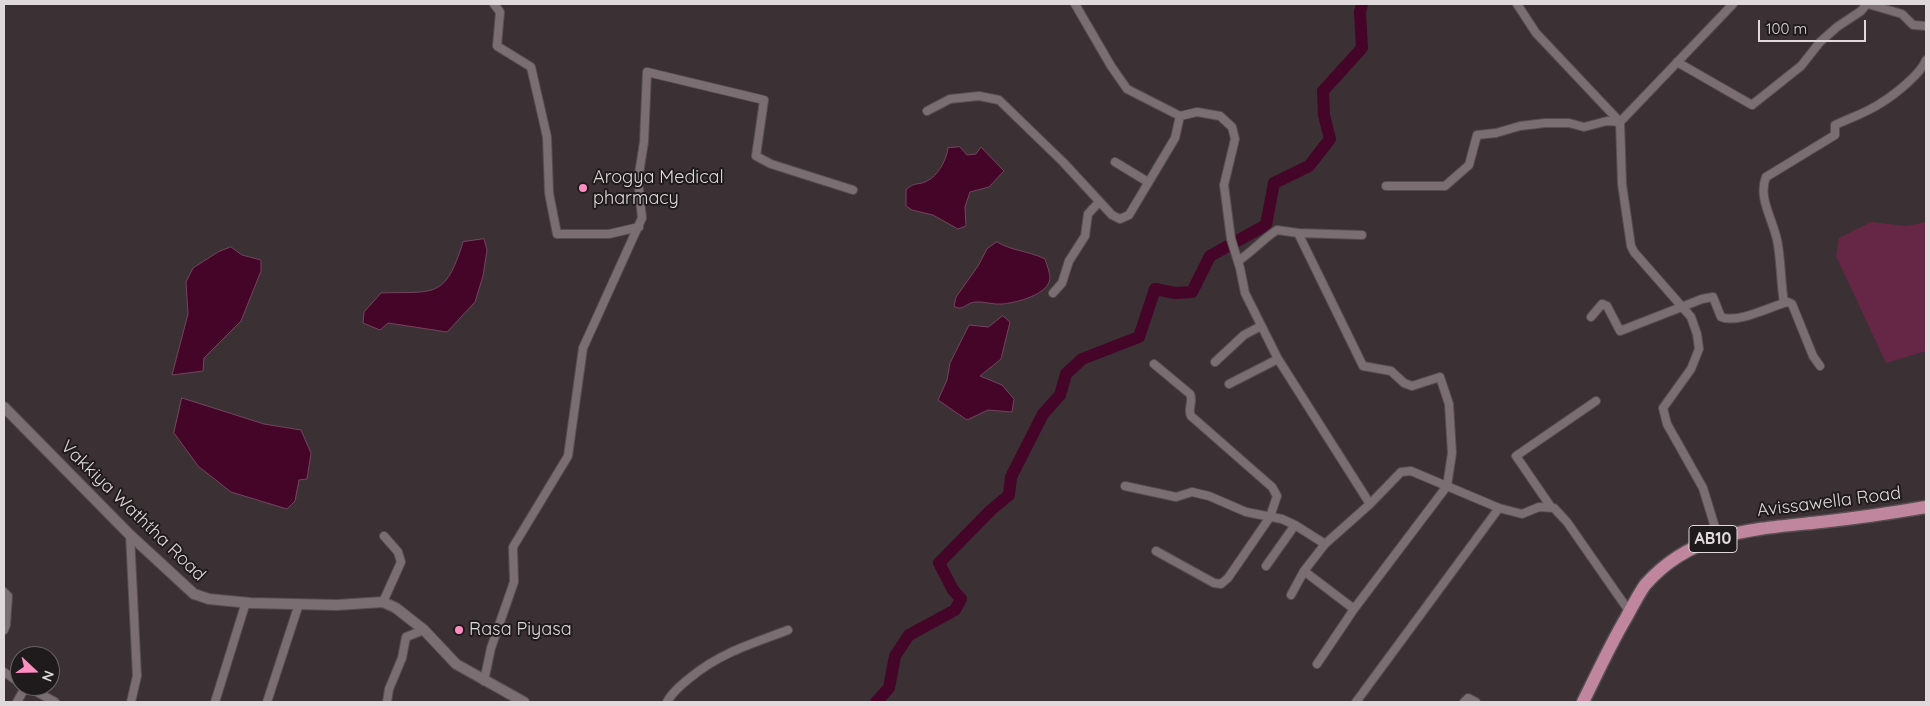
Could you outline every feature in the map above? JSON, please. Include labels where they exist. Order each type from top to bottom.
[{"type":"main road","name":"Avissawella Road","points":[[1583,702],[1611,645],[1644,587],[1665,565],[1688,550],[1718,537],[1750,530],[1877,516],[1926,507]]},
{"type":"street","points":[[494,4],[500,12],[497,46],[531,67],[547,137],[549,193],[557,234],[608,234],[639,227]]},
{"type":"street","points":[[1075,4],[1110,66],[1127,89],[1180,116],[1197,112],[1220,116],[1232,127],[1235,139],[1224,185],[1231,239],[1245,293],[1278,359],[1370,504]]},
{"type":"street","points":[[1517,4],[1536,33],[1620,122],[1622,184],[1631,246],[1634,252],[1691,317],[1697,334],[1699,349],[1691,369],[1663,408],[1667,424],[1703,488],[1718,537]]},
{"type":"street","points":[[1620,122],[1733,4]]},
{"type":"street","points":[[1677,62],[1752,105],[1801,66],[1820,42],[1836,27],[1861,11],[1868,4],[1902,14],[1913,25],[1926,26]]},
{"type":"street","points":[[1784,303],[1778,242],[1763,195],[1766,177],[1835,135],[1835,125],[1881,104],[1914,76],[1925,64],[1926,60]]},
{"type":"street","points":[[484,681],[491,648],[514,582],[513,547],[568,456],[583,348],[642,218],[638,180],[644,142],[647,72],[764,100],[756,156],[771,164],[853,190]]},
{"type":"street","points":[[927,111],[950,99],[979,96],[999,100],[1063,162],[1115,218],[1120,219],[1129,215],[1176,138],[1180,116]]},
{"type":"street","points":[[1386,186],[1445,186],[1469,165],[1477,135],[1544,123],[1569,123],[1584,127],[1607,121],[1620,122]]},
{"type":"street","points":[[1115,162],[1148,182]]},
{"type":"street","points":[[1053,293],[1062,283],[1069,261],[1085,236],[1088,214],[1099,202]]},
{"type":"street","points":[[1238,261],[1254,250],[1264,238],[1277,230],[1298,233],[1362,234]]},
{"type":"street","points":[[1298,233],[1363,366],[1391,371],[1404,383],[1412,386],[1440,377],[1449,404],[1452,453],[1447,486],[1354,609],[1317,664]]},
{"type":"street","points":[[1591,317],[1602,304],[1607,306],[1620,331],[1702,299],[1712,297],[1721,317],[1726,320],[1788,302],[1792,304],[1813,356],[1820,366]]},
{"type":"street","points":[[1215,362],[1244,335],[1262,326]]},
{"type":"street","points":[[1229,384],[1278,359]]},
{"type":"street","points":[[1154,364],[1190,394],[1192,397],[1189,412],[1191,416],[1240,458],[1275,491],[1277,496],[1270,517],[1228,578],[1221,584],[1214,583],[1156,551]]},
{"type":"street","points":[[1551,508],[1516,456],[1596,401]]},
{"type":"street","name":"Vakkiya Waththa Road","points":[[4,408],[130,535],[194,594],[209,599],[246,602],[299,604],[383,602]]},
{"type":"street","points":[[1291,595],[1304,571],[1325,544],[1370,504],[1401,472],[1411,471],[1499,508],[1522,514],[1540,507],[1554,508],[1630,611]]},
{"type":"street","points":[[1125,486],[1176,497],[1192,492],[1209,496],[1246,512],[1282,519],[1325,544]]},
{"type":"street","points":[[1356,702],[1499,508]]},
{"type":"street","points":[[1266,566],[1295,525]]},
{"type":"street","points":[[130,535],[137,676],[131,702]]},
{"type":"street","points":[[384,536],[398,552],[401,562],[383,602],[396,608],[424,630],[456,664],[524,702]]},
{"type":"street","points":[[1304,571],[1354,609]]},
{"type":"street","points":[[4,592],[8,596],[4,630]]},
{"type":"street","points":[[215,702],[246,602]]},
{"type":"street","points":[[267,702],[299,604]]},
{"type":"street","points":[[387,702],[389,690],[402,658],[406,637],[424,630]]},
{"type":"street","points":[[667,702],[681,685],[708,663],[726,653],[788,630]]},
{"type":"street","points":[[1464,702],[1468,698],[1476,702]]},
{"type":"shaded area","points":[[960,147],[967,155],[976,154],[981,147],[1004,171],[989,187],[970,192],[965,207],[966,226],[958,229],[933,215],[912,210],[906,206],[906,190],[931,179],[944,162],[948,148]]},
{"type":"shaded area","points":[[1871,222],[1906,226],[1926,222],[1926,351],[1886,363],[1836,256],[1839,238]]},
{"type":"shaded area","points":[[484,239],[487,250],[483,276],[475,302],[447,332],[388,323],[380,330],[363,323],[364,312],[381,293],[426,291],[436,288],[450,274],[457,261],[463,242]]},
{"type":"shaded area","points":[[997,242],[1045,259],[1050,276],[1048,284],[1038,293],[1015,302],[999,304],[975,302],[962,308],[957,308],[954,306],[956,297],[978,266],[987,249]]},
{"type":"shaded area","points":[[231,247],[242,255],[261,260],[261,271],[241,321],[204,358],[203,371],[172,375],[188,314],[186,282],[193,268],[218,252]]},
{"type":"shaded area","points":[[1003,316],[1010,322],[1001,359],[980,376],[1002,385],[1014,399],[1012,412],[988,410],[967,420],[938,400],[947,380],[950,363],[969,325],[988,327]]},
{"type":"shaded area","points":[[182,398],[264,424],[301,430],[311,453],[307,479],[299,480],[295,501],[287,509],[231,492],[198,466],[174,433]]},
{"type":"waterway","points":[[876,702],[889,688],[895,656],[909,635],[955,610],[961,599],[953,590],[939,563],[991,510],[1009,495],[1011,477],[1043,414],[1060,395],[1066,374],[1082,359],[1139,337],[1155,289],[1175,293],[1192,292],[1210,256],[1266,225],[1274,183],[1309,166],[1330,139],[1324,115],[1323,91],[1362,48],[1360,12],[1362,4]]},
{"type":"place","name":"Arogya Medical pharmacy","points":[[583,188]]},
{"type":"place","name":"Rasa Piyasa","points":[[459,630]]}]
